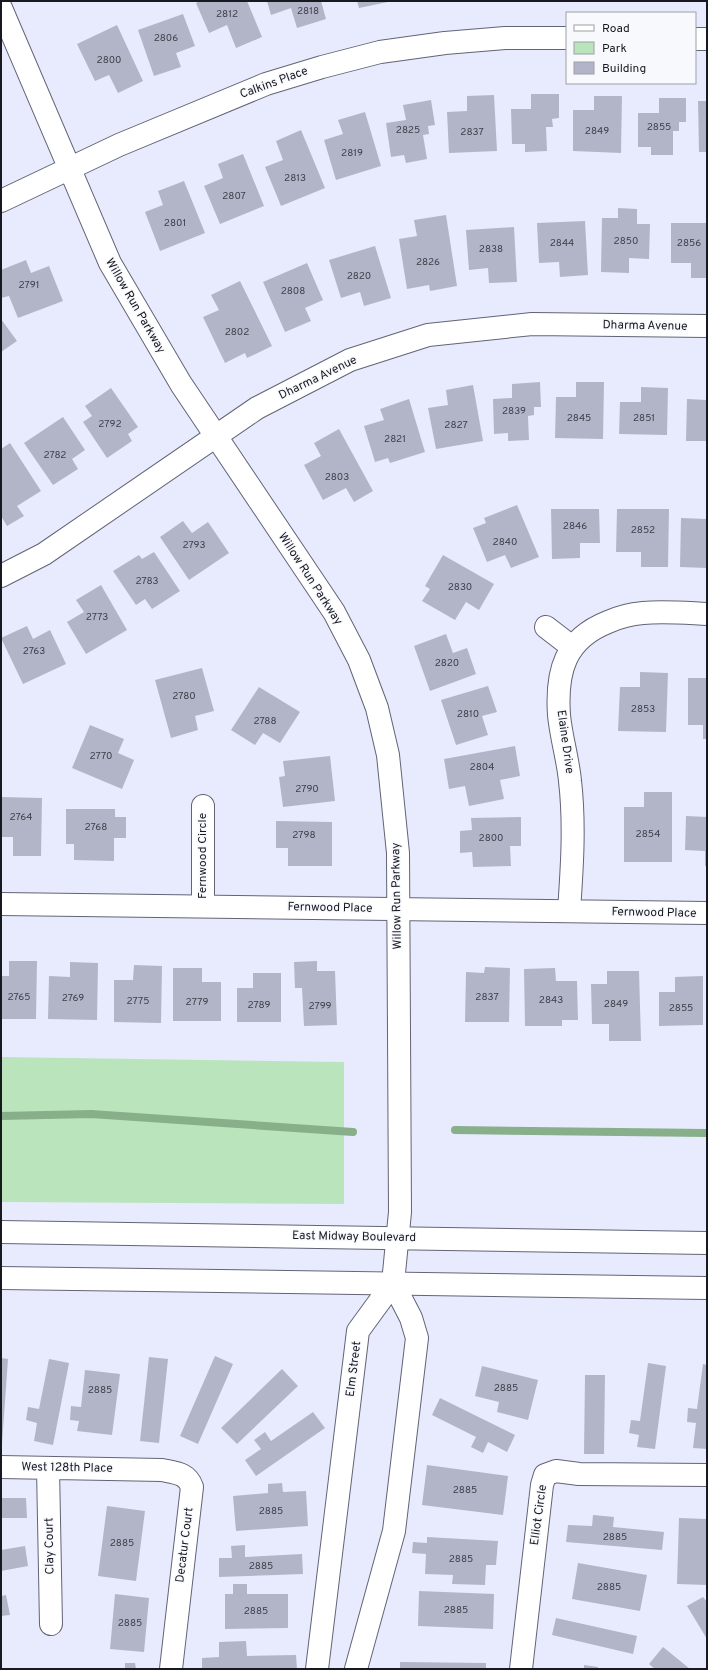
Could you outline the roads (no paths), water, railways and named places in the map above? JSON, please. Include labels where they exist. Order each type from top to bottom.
[{"type":"street","name":"Willow Run Parkway","points":[[1,8],[110,264],[181,384],[334,612],[358,660],[377,708],[388,755],[398,853],[400,1212],[393,1283]]},
{"type":"street","name":"Calkins Place","points":[[1,201],[119,146],[266,84],[322,67],[380,52],[445,43],[505,38],[566,38]]},
{"type":"street","points":[[696,40],[707,39]]},
{"type":"street","name":"Dharma Avenue","points":[[1,576],[44,554],[257,408],[350,360],[428,335],[532,324],[707,326]]},
{"type":"street","name":"Elaine Drive","points":[[569,911],[572,864],[572,809],[570,780],[559,715],[560,674],[568,653],[580,638],[599,626],[620,617],[643,613],[707,614]]},
{"type":"street","points":[[546,627],[572,647]]},
{"type":"street","name":"Fernwood Circle","points":[[203,806],[203,906]]},
{"type":"street","name":"Fernwood Place","points":[[1,904],[707,913]]},
{"type":"street","name":"East Midway Boulevard","points":[[1,1232],[707,1242]]},
{"type":"street","points":[[1,1278],[707,1288]]},
{"type":"street","points":[[356,1669],[394,1531],[417,1338],[411,1318],[393,1283]]},
{"type":"street","name":"Elm Street","points":[[317,1669],[358,1331],[393,1283]]},
{"type":"street","name":"West 128th Place","points":[[1,1467],[133,1469]]},
{"type":"street","name":"Clay Court","points":[[48,1468],[51,1624]]},
{"type":"street","name":"Decatur Court","points":[[133,1469],[162,1470],[181,1474],[189,1480],[192,1487],[171,1669]]},
{"type":"street","name":"Elliot Circle","points":[[521,1669],[542,1485],[545,1475],[556,1471],[579,1474],[707,1475]]},
{"type":"waterway","points":[[1,1116],[91,1114],[353,1132]]},
{"type":"waterway","points":[[455,1130],[707,1133]]}]
